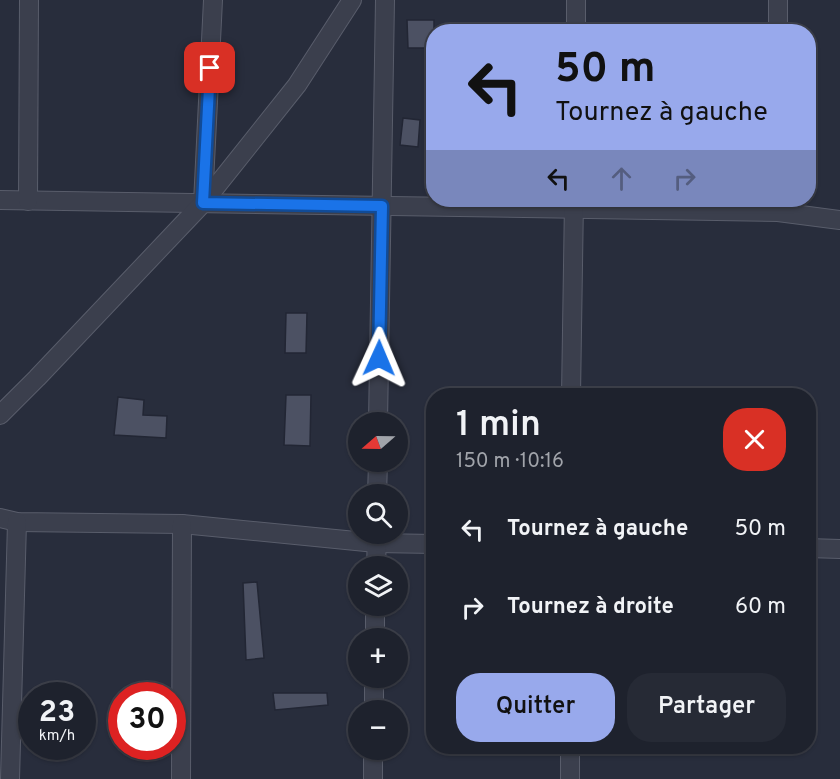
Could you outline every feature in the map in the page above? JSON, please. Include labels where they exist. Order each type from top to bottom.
[{"type":"street","points":[[28,201],[29,0]]},
{"type":"street","points":[[203,203],[213,0]]},
{"type":"street","points":[[0,415],[203,203],[297,85],[352,0]]},
{"type":"street","points":[[378,412],[385,0]]},
{"type":"street","points":[[576,0],[576,24]]},
{"type":"street","points":[[778,0],[778,24]]},
{"type":"street","points":[[0,200],[426,206]]},
{"type":"street","points":[[572,388],[574,207]]},
{"type":"street","points":[[782,207],[840,220]]},
{"type":"street","points":[[10,779],[9,520],[183,524],[348,537]]},
{"type":"street","points":[[181,779],[183,524]]},
{"type":"street","points":[[408,542],[426,543]]},
{"type":"street","points":[[816,549],[840,549]]},
{"type":"street","points":[[570,754],[570,779]]},
{"type":"street","points":[[372,779],[373,760]]},
{"type":"building","points":[[407,20],[434,20],[434,24],[426,24],[426,48],[408,48]]},
{"type":"building","points":[[403,118],[420,120],[418,147],[400,145]]},
{"type":"building","points":[[286,313],[307,313],[306,353],[285,353]]},
{"type":"building","points":[[286,395],[311,395],[310,446],[284,445]]},
{"type":"building","points":[[118,397],[144,400],[143,415],[167,416],[166,438],[114,435]]},
{"type":"building","points":[[257,582],[264,658],[246,660],[243,583]]},
{"type":"building","points":[[273,693],[327,693],[328,705],[275,710]]},
{"type":"route","points":[[210,68],[203,203],[382,206],[379,358]]}]
